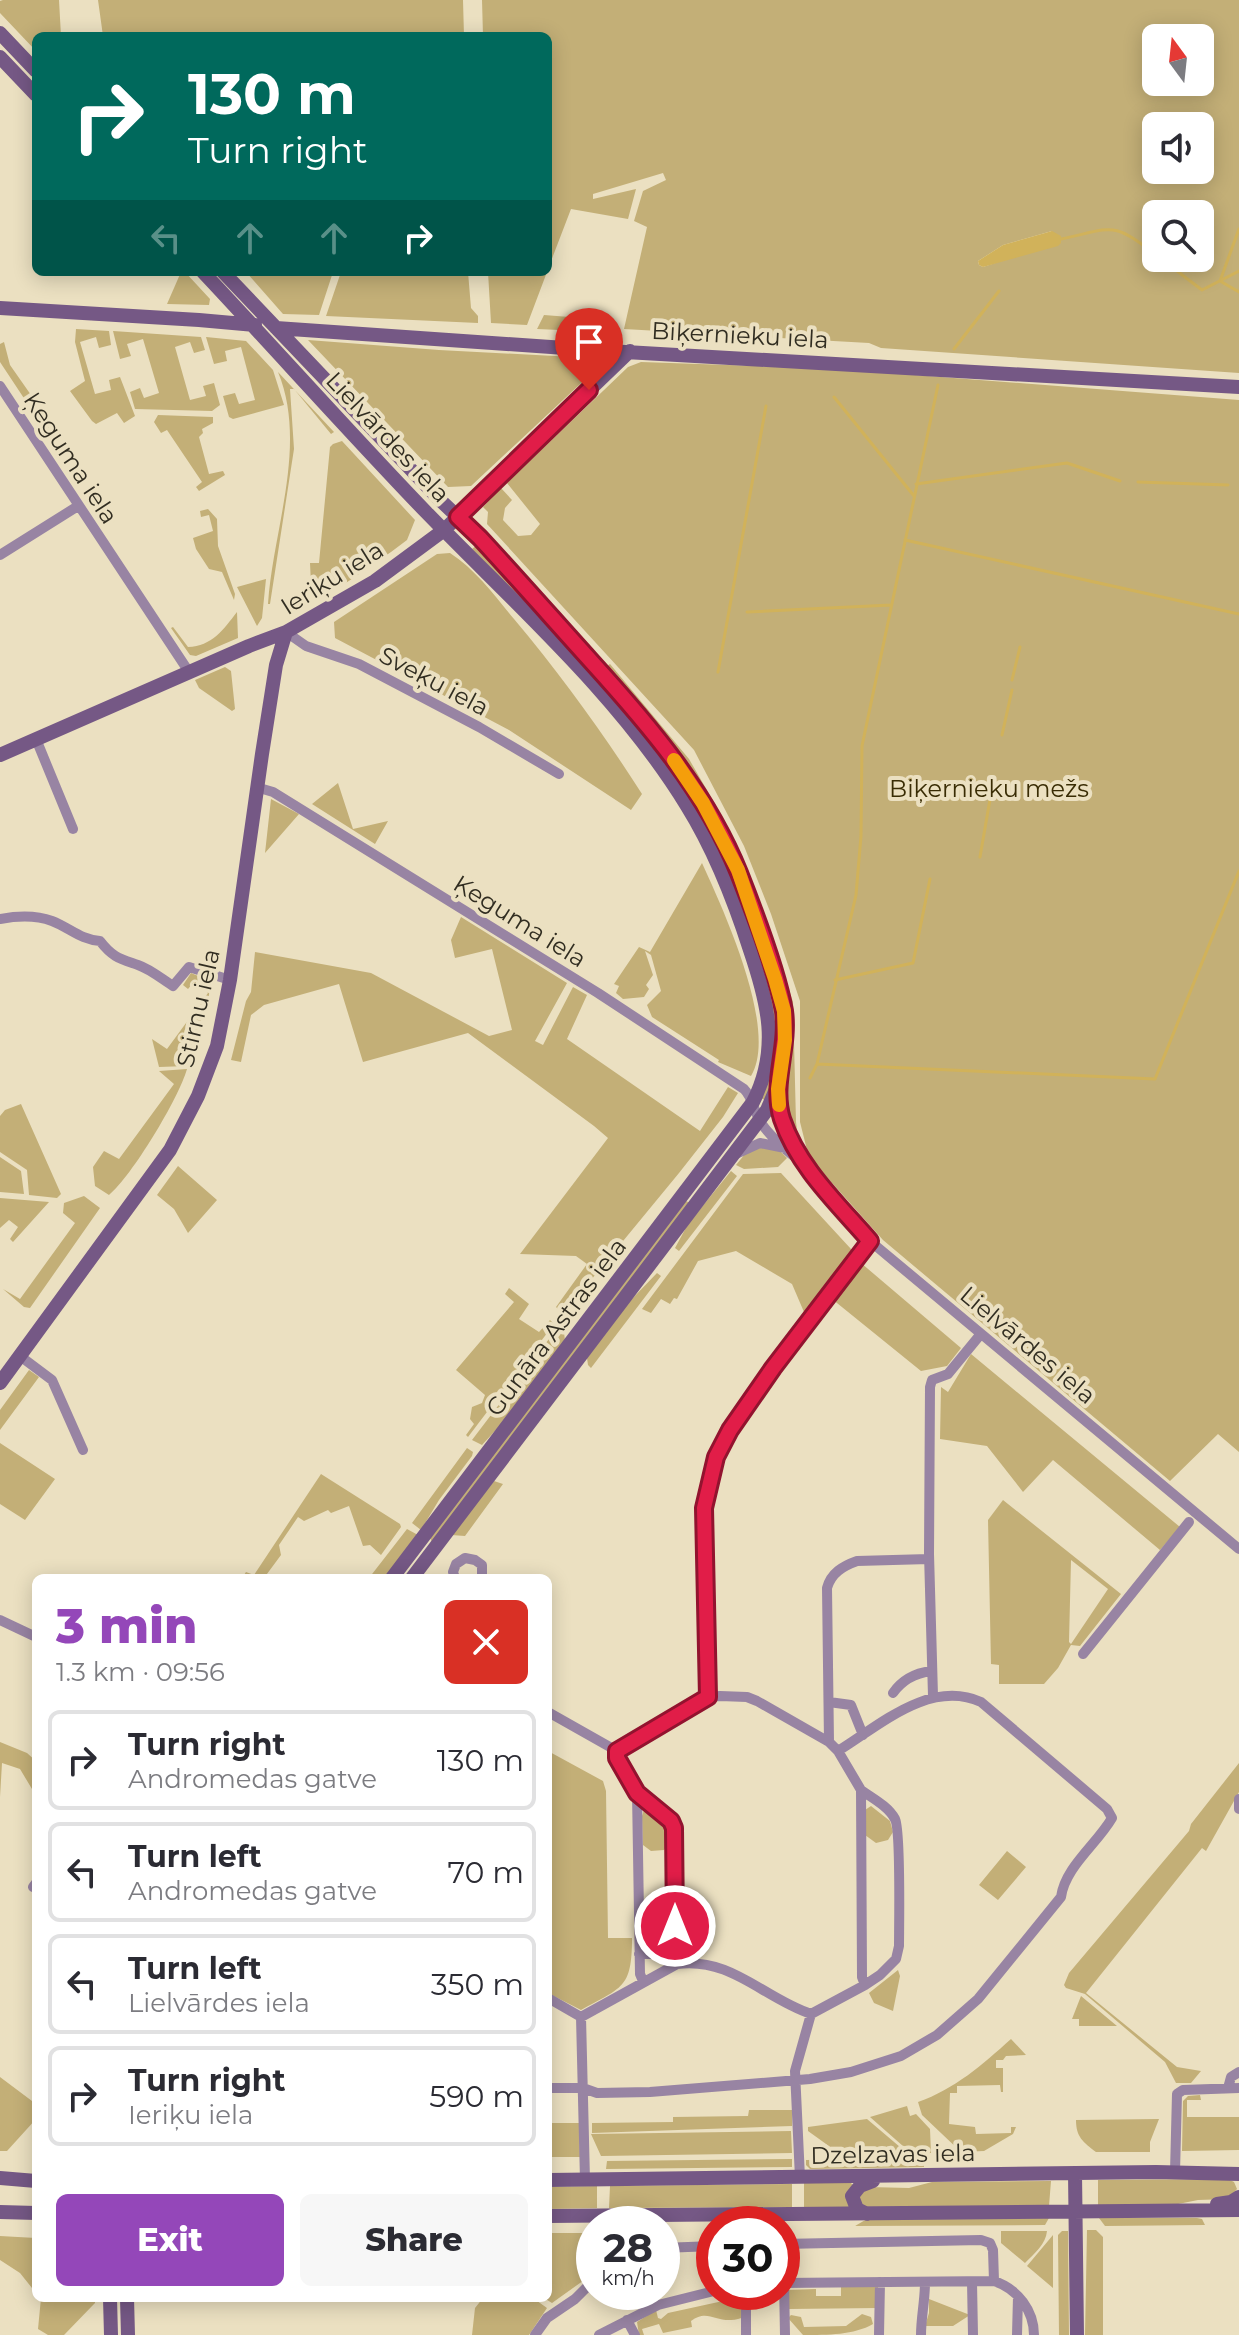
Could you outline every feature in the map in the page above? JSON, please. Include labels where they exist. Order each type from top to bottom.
[{"type":"main road","points":[[0,33],[32,67]]},
{"type":"main road","points":[[0,57],[32,91]]},
{"type":"main road","name":"Lielvārdes iela","points":[[207,276],[610,703],[656,759],[689,807],[734,900],[766,1004],[770,1032],[768,1059],[764,1080],[753,1102]]},
{"type":"main road","name":"Lielvārdes iela","points":[[227,276],[480,538],[660,739],[703,803],[738,870],[784,1011],[785,1040],[778,1089],[763,1115]]},
{"type":"main road","name":"Biķernieku iela","points":[[0,308],[277,329],[1239,387]]},
{"type":"main road","name":"Ieriķu iela","points":[[0,755],[286,632],[375,581],[444,530],[630,351]]},
{"type":"main road","name":"Stirnu iela","points":[[0,1383],[170,1150],[198,1096],[217,1046],[230,980],[256,787],[276,665],[286,632]]},
{"type":"main road","name":"Gunāra Astras iela","points":[[395,1574],[753,1102]]},
{"type":"main road","name":"Gunāra Astras iela","points":[[415,1574],[763,1115]]},
{"type":"main road","points":[[687,1190],[700,1199]]},
{"type":"main road","name":"Dzelzavas iela","points":[[552,2180],[1175,2172],[1235,2177]]},
{"type":"main road","points":[[1075,2173],[1077,2335]]},
{"type":"main road","points":[[867,2214],[854,2206],[854,2192],[860,2186],[885,2176]]},
{"type":"main road","points":[[0,2178],[32,2181]]},
{"type":"main road","points":[[1202,2210],[1239,2197]]},
{"type":"main road","points":[[800,2217],[1239,2210]]},
{"type":"main road","points":[[0,2212],[32,2213]]},
{"type":"main road","points":[[552,2216],[696,2219]]},
{"type":"main road","points":[[110,2302],[111,2335]]},
{"type":"main road","points":[[127,2302],[128,2335]]},
{"type":"street","name":"Ķeguma iela","points":[[0,386],[189,672]]},
{"type":"street","points":[[0,555],[78,506]]},
{"type":"street","name":"Sveķu iela","points":[[286,632],[306,646],[359,664],[479,727],[559,774]]},
{"type":"street","points":[[36,739],[73,829]]},
{"type":"street","name":"Ķeguma iela","points":[[256,787],[273,792],[606,998],[744,1089],[753,1102]]},
{"type":"street","points":[[0,919],[22,916],[50,920],[87,940],[94,949],[108,951],[127,963],[138,965],[173,986],[189,967],[230,980]]},
{"type":"street","name":"Lielvārdes iela","points":[[778,1089],[779,1108],[788,1135],[803,1162],[870,1241],[1239,1549]]},
{"type":"street","name":"Lielvārdes iela","points":[[753,1102],[786,1149],[803,1162]]},
{"type":"street","points":[[763,1115],[788,1135]]},
{"type":"street","points":[[734,1155],[760,1143],[786,1149]]},
{"type":"street","points":[[708,1697],[704,1508],[716,1457],[730,1430],[773,1368],[870,1241]]},
{"type":"street","points":[[933,1696],[929,1559],[930,1387],[932,1380],[948,1374],[980,1335]]},
{"type":"street","points":[[20,1356],[52,1380],[83,1450]]},
{"type":"street","points":[[1083,1654],[1189,1522]]},
{"type":"street","points":[[454,1574],[456,1564],[465,1558],[482,1565],[482,1574]]},
{"type":"street","points":[[829,1742],[829,1580],[846,1565],[857,1561],[929,1559]]},
{"type":"street","points":[[0,1620],[32,1635]]},
{"type":"street","points":[[893,1693],[899,1684],[920,1672],[931,1671]]},
{"type":"street","points":[[552,2088],[583,2088],[597,2093],[650,2092],[797,2080],[830,2076],[901,2056],[944,2030],[978,1999],[1061,1897],[1063,1882],[1112,1818],[1107,1809],[981,1702],[967,1696],[933,1696],[921,1700],[838,1751]]},
{"type":"street","points":[[617,1751],[708,1697],[747,1697],[829,1742],[838,1751],[861,1790],[887,1809],[896,1821],[899,1946],[896,1959],[865,1985],[811,2014],[795,2071],[800,2178]]},
{"type":"street","points":[[829,1702],[851,1705],[863,1735]]},
{"type":"street","points":[[552,1714],[617,1751]]},
{"type":"street","points":[[617,1751],[617,1758],[637,1793],[671,1821],[674,1828],[676,1959]]},
{"type":"street","points":[[861,1790],[862,1977],[865,1985]]},
{"type":"street","points":[[637,1793],[639,1954],[643,1981]]},
{"type":"street","points":[[1239,1799],[1239,1809]]},
{"type":"street","points":[[639,1954],[717,1965],[811,2014]]},
{"type":"street","points":[[581,2017],[676,1959]]},
{"type":"street","points":[[552,2000],[581,2017]]},
{"type":"street","points":[[581,2017],[585,2180]]},
{"type":"street","points":[[1175,2172],[1177,2094],[1183,2090],[1234,2088],[1231,2077],[1239,2072]]},
{"type":"street","points":[[800,2244],[981,2240],[990,2243],[993,2250],[994,2281]]},
{"type":"street","points":[[800,2283],[994,2281],[1018,2296],[1034,2318],[1034,2335]]},
{"type":"street","points":[[879,2335],[880,2282]]},
{"type":"street","points":[[921,2335],[925,2282]]},
{"type":"street","points":[[972,2282],[973,2335]]},
{"type":"street","points":[[599,2335],[658,2305],[696,2296]]},
{"type":"street","points":[[1017,2335],[1018,2296]]},
{"type":"street","points":[[535,2335],[547,2318],[576,2298]]},
{"type":"street","points":[[746,2310],[746,2335]]},
{"type":"street","points":[[784,2310],[785,2335]]},
{"type":"street","points":[[627,2320],[635,2335]]},
{"type":"green space","points":[[59,0],[61,32],[32,32],[32,47],[0,13],[0,1]]},
{"type":"green space","points":[[98,0],[463,0],[464,32],[102,32]]},
{"type":"green space","points":[[482,0],[1239,0],[1239,373],[881,348],[869,343],[624,329],[647,227],[634,221],[643,191],[666,180],[663,173],[593,194],[593,199],[636,189],[628,219],[571,209],[552,259],[552,32],[483,32]],"holes":[[[1052,231],[1007,259],[983,267],[978,261],[1003,245]]]},
{"type":"green space","points":[[179,276],[189,276],[210,299],[209,305],[167,304]]},
{"type":"green space","points":[[250,276],[332,276],[319,315],[283,314]]},
{"type":"green space","points":[[340,276],[468,276],[471,308],[478,316],[478,323],[326,316]]},
{"type":"green space","points":[[488,276],[545,276],[527,325],[491,323]]},
{"type":"green space","points":[[544,315],[608,320],[605,332],[537,329]]},
{"type":"green space","points":[[76,329],[109,331],[111,345],[99,348],[96,337],[80,342],[95,394],[111,390],[109,380],[120,377],[135,416],[124,423],[117,413],[96,424],[70,391],[85,381],[75,342]]},
{"type":"green space","points":[[113,331],[201,337],[205,350],[194,353],[190,342],[175,347],[190,400],[206,396],[203,386],[214,383],[220,405],[212,411],[135,409],[130,392],[140,388],[144,398],[159,393],[143,339],[127,344],[131,356],[120,359]]},
{"type":"green space","points":[[206,337],[246,341],[273,370],[284,405],[233,419],[229,417],[223,396],[235,393],[239,404],[255,400],[241,347],[225,351],[227,361],[214,364]]},
{"type":"green space","points":[[308,340],[592,358],[595,362],[594,371],[471,486],[448,487]]},
{"type":"green space","points":[[4,342],[10,365],[52,425],[45,430],[0,362],[0,344]]},
{"type":"green space","name":"Biķernieku mežs","points":[[641,362],[838,369],[1239,400],[1239,1452],[1218,1434],[1170,1481],[883,1240],[808,1154],[800,1122],[800,1001],[744,846],[694,750],[487,524],[488,512],[483,507],[501,488],[512,500],[505,508],[503,520],[518,536],[531,535],[540,524],[507,483],[628,367]]},
{"type":"green space","points":[[278,372],[294,389],[290,389],[294,449],[268,604],[289,458],[290,428]]},
{"type":"green space","points":[[295,390],[334,432],[331,434]]},
{"type":"green space","points":[[158,415],[213,417],[213,423],[202,429],[199,437],[209,474],[223,471],[225,475],[199,491],[196,487],[202,482],[167,430],[161,433],[154,422]]},
{"type":"green space","points":[[342,441],[415,520],[407,540],[391,552],[340,587],[320,591],[311,584],[310,563],[319,563],[330,447]]},
{"type":"green space","points":[[208,509],[217,519],[218,546],[235,594],[234,600],[222,572],[209,569],[196,549],[193,538],[213,531],[209,515],[201,517],[200,511]]},
{"type":"green space","points":[[477,545],[647,729],[689,789],[733,870],[780,1017],[776,1079],[766,1101],[761,1098],[763,972],[659,753],[643,731],[472,549]]},
{"type":"green space","points":[[450,553],[492,592],[597,727],[642,794],[631,810],[509,730],[335,638],[334,622],[437,554]]},
{"type":"green space","points":[[266,579],[262,618],[257,626],[237,587]]},
{"type":"green space","points":[[237,612],[238,638],[196,656],[190,655],[171,628],[188,647],[196,646],[216,636]]},
{"type":"green space","points":[[610,664],[689,759],[715,804],[764,913],[793,1002],[799,1145],[785,1119],[781,1101],[792,1029],[790,1005],[761,914],[735,850],[686,763],[659,726],[607,666]]},
{"type":"green space","points":[[225,667],[231,671],[235,709],[232,711],[199,688],[195,680]]},
{"type":"green space","points":[[338,783],[353,829],[388,821],[375,844],[312,804]]},
{"type":"green space","points":[[271,799],[299,814],[265,853]]},
{"type":"green space","points":[[702,863],[734,938],[753,1001],[758,1056],[751,1076],[718,1062],[652,1017],[647,1005],[661,991],[651,955],[645,951],[653,975],[646,985],[649,989],[644,997],[623,999],[616,993],[619,986],[614,984],[639,947],[650,952]]},
{"type":"green space","points":[[461,917],[567,983],[535,1041],[543,1045],[573,987],[587,995],[567,1039],[700,1131],[728,1087],[738,1093],[679,1173],[563,1314],[556,1307],[587,1264],[576,1256],[520,1254],[608,1138],[594,1126],[468,1033],[363,1062],[339,984],[264,1005],[251,1015],[241,1062],[231,1060],[251,992],[255,952],[371,973],[489,1036],[512,1030],[492,949],[455,958],[451,940]]},
{"type":"green space","points":[[191,973],[210,981],[209,995],[187,1066],[159,1067],[152,1039],[167,1049],[208,993],[194,982],[188,989],[183,985]]},
{"type":"green space","points":[[187,1069],[165,1117],[119,1185],[109,1195],[95,1186],[93,1167],[104,1151],[119,1159],[174,1084],[159,1071]]},
{"type":"green space","points":[[21,1104],[61,1194],[57,1198],[29,1195],[27,1170],[0,1152],[0,1116],[5,1110]]},
{"type":"green space","points":[[762,1146],[779,1150],[787,1158],[778,1167],[744,1169],[736,1165],[745,1154]]},
{"type":"green space","points":[[0,1157],[21,1171],[24,1194],[0,1192]]},
{"type":"green space","points":[[178,1166],[217,1200],[188,1233],[174,1209],[157,1195]]},
{"type":"green space","points":[[731,1171],[737,1176],[679,1251],[675,1248],[688,1224]]},
{"type":"green space","points":[[781,1173],[851,1249],[804,1312],[792,1284],[736,1251],[698,1261],[677,1299],[674,1298],[670,1304],[661,1299],[651,1313],[642,1309],[743,1174]]},
{"type":"green space","points":[[84,1196],[100,1208],[30,1308],[24,1307],[3,1289],[20,1299],[75,1223],[63,1213],[64,1203]]},
{"type":"green space","points":[[0,1198],[49,1202],[13,1242],[10,1239],[18,1227],[9,1220],[0,1228]]},
{"type":"green space","points":[[686,1201],[690,1203],[432,1542],[430,1538]]},
{"type":"green space","points":[[861,1263],[961,1348],[947,1366],[921,1371],[832,1299]]},
{"type":"green space","points":[[657,1273],[661,1276],[591,1368],[587,1358],[629,1302]]},
{"type":"green space","points":[[509,1288],[529,1304],[519,1319],[539,1332],[550,1320],[554,1324],[468,1437],[466,1435],[474,1424],[470,1419],[472,1407],[482,1403],[485,1395],[456,1370],[514,1302],[505,1294]]},
{"type":"green space","points":[[558,1327],[564,1332],[565,1341],[505,1420],[482,1445],[472,1440]]},
{"type":"green space","points":[[971,1354],[1180,1527],[1160,1550],[1053,1460],[1023,1492],[987,1446],[940,1439],[941,1387],[948,1392]]},
{"type":"green space","points":[[29,1370],[39,1377],[0,1430],[0,1410]]},
{"type":"green space","points":[[0,1443],[55,1479],[25,1520],[0,1504]]},
{"type":"green space","points":[[467,1448],[473,1452],[472,1456],[421,1530],[412,1523]]},
{"type":"green space","points":[[321,1474],[401,1527],[381,1555],[370,1545],[363,1546],[349,1506],[331,1513],[328,1510],[304,1521],[298,1517],[279,1545],[281,1555],[267,1574],[255,1574]]},
{"type":"green space","points":[[494,1481],[503,1484],[465,1536],[451,1535]]},
{"type":"green space","points":[[1003,1500],[1121,1594],[1080,1646],[1071,1645],[1058,1668],[1044,1684],[999,1684],[999,1665],[991,1664],[988,1520]],"holes":[[[1071,1560],[1108,1589],[1071,1644]]]},
{"type":"green space","points":[[407,1529],[418,1535],[387,1574],[372,1574]]},
{"type":"green space","points":[[0,1742],[32,1757],[32,1789],[20,1769],[2,1763],[0,1797]]},
{"type":"green space","points":[[552,1753],[603,1781],[606,1791],[608,1938],[632,1938],[627,1977],[615,1991],[581,2010],[552,1995]]},
{"type":"green space","points":[[1239,1763],[1239,1792],[1206,1851],[1202,1848],[1086,1993],[1177,2067],[1201,2071],[1191,2083],[1176,2083],[1165,2062],[1085,1994],[1064,1985],[1069,1973],[1189,1831],[1191,1824]]},
{"type":"green space","points":[[871,1806],[890,1821],[893,1832],[888,1840],[876,1843],[865,1835],[865,1810]]},
{"type":"green space","points":[[644,1810],[651,1810],[667,1823],[670,1843],[664,1850],[651,1851],[643,1845]]},
{"type":"green space","points":[[1007,1851],[1026,1867],[998,1900],[979,1885]]},
{"type":"green space","points":[[898,1970],[900,1976],[893,2011],[874,2003],[869,1993]]},
{"type":"green space","points":[[1081,1996],[1117,2026],[1079,2026],[1079,2019],[1072,2019]]},
{"type":"green space","points":[[1011,2039],[1026,2055],[996,2060],[996,2068],[1003,2068],[1003,2092],[1000,2085],[957,2086],[957,2093],[950,2093],[949,2124],[975,2127],[976,2134],[1011,2133],[1011,2127],[1016,2127],[1013,2134],[984,2151],[961,2152],[922,2115],[918,2102],[956,2083]]},
{"type":"green space","points":[[0,2077],[32,2101],[32,2123],[7,2151],[0,2151]]},
{"type":"green space","points":[[1200,2095],[1201,2100],[1187,2100],[1187,2117],[1239,2117],[1239,2150],[1182,2151],[1183,2101],[1188,2096]]},
{"type":"green space","points":[[907,2106],[910,2116],[916,2114],[930,2129],[931,2153],[912,2154],[870,2117]]},
{"type":"green space","points":[[749,2110],[792,2110],[792,2126],[592,2133],[592,2123],[673,2122],[673,2117],[748,2116]]},
{"type":"green space","points":[[867,2119],[907,2153],[840,2154],[808,2131],[808,2127]]},
{"type":"green space","points":[[1159,2119],[1150,2142],[1150,2152],[1096,2152],[1081,2139],[1076,2120]]},
{"type":"green space","points":[[552,2123],[579,2123],[580,2157],[552,2157]]},
{"type":"green space","points":[[791,2131],[792,2153],[601,2156],[591,2134]]},
{"type":"green space","points":[[924,2158],[924,2167],[810,2169],[806,2165],[806,2160]]},
{"type":"green space","points":[[792,2159],[792,2167],[606,2169],[607,2161]]},
{"type":"green space","points":[[1228,2179],[1234,2182],[1237,2189],[1228,2199],[1173,2205],[1098,2206],[1098,2180]]},
{"type":"green space","points":[[1051,2181],[1049,2206],[863,2207],[858,2195],[868,2187],[909,2188],[932,2182]]},
{"type":"green space","points":[[850,2182],[853,2185],[849,2208],[804,2208],[804,2183]]},
{"type":"green space","points":[[792,2184],[792,2206],[609,2206],[610,2186]]},
{"type":"green space","points":[[597,2186],[597,2206],[552,2209],[552,2187]]},
{"type":"green space","points":[[1049,2218],[1045,2225],[855,2226],[867,2219]]},
{"type":"green space","points":[[1099,2218],[1197,2218],[1202,2219],[1205,2225],[1105,2226]]},
{"type":"green space","points":[[1087,2230],[1096,2230],[1103,2237],[1103,2335],[1085,2335]]},
{"type":"green space","points":[[1001,2231],[1047,2231],[1042,2244],[1025,2263],[1001,2243]]},
{"type":"green space","points":[[1068,2231],[1069,2335],[1059,2335],[1058,2235]]},
{"type":"green space","points":[[552,2233],[576,2233],[576,2286],[550,2302]]},
{"type":"green space","points":[[1053,2235],[1053,2288],[1027,2266]]},
{"type":"green space","points":[[0,2236],[32,2238],[32,2288],[20,2273],[0,2260]]},
{"type":"green space","points":[[878,2286],[878,2308],[800,2309],[800,2290],[816,2289],[816,2296],[841,2296],[841,2287]]},
{"type":"green space","points":[[929,2299],[970,2315],[953,2326],[925,2326]]},
{"type":"green space","points":[[41,2302],[95,2302],[64,2335],[48,2335],[38,2329]]},
{"type":"green space","points":[[480,2302],[539,2302],[547,2308],[529,2335],[472,2335],[475,2308]]},
{"type":"green space","points":[[696,2307],[696,2310],[745,2310],[745,2317],[725,2320],[701,2316],[691,2321],[692,2327],[663,2333],[659,2324],[642,2329],[644,2335],[639,2335],[637,2322],[656,2310],[661,2319],[668,2313]]},
{"type":"green space","points":[[862,2314],[871,2317],[873,2324],[831,2334],[803,2335],[788,2318],[791,2315],[801,2317],[804,2327],[846,2326]]},
{"type":"shaded area","points":[[1052,231],[1061,236],[1058,246],[983,267],[979,265],[978,261],[1003,245]]},
{"type":"waterway","points":[[1239,229],[1220,281],[1239,292]]},
{"type":"waterway","points":[[1061,239],[1112,230],[1130,236],[1142,245]]},
{"type":"waterway","points":[[1178,272],[1202,290],[1239,271]]},
{"type":"waterway","points":[[954,349],[999,291]]},
{"type":"waterway","points":[[810,1078],[817,1064],[856,895],[861,836],[862,746],[938,385]]},
{"type":"waterway","points":[[834,397],[914,496]]},
{"type":"waterway","points":[[718,672],[766,406]]},
{"type":"waterway","points":[[916,484],[1067,463],[1120,481]]},
{"type":"waterway","points":[[1138,482],[1228,485]]},
{"type":"waterway","points":[[905,540],[1239,614]]},
{"type":"waterway","points":[[747,612],[891,605]]},
{"type":"waterway","points":[[1012,680],[1020,647]]},
{"type":"waterway","points":[[1002,735],[1012,690]]},
{"type":"waterway","points":[[980,857],[993,782]]},
{"type":"waterway","points":[[817,1064],[1155,1079],[1239,871]]},
{"type":"waterway","points":[[835,980],[913,963],[930,879]]},
{"type":"slow traffic","points":[[674,760],[703,803],[738,870],[775,979],[784,1011],[785,1040],[778,1089],[779,1105]]},
{"type":"route","points":[[589,390],[458,517],[660,739],[703,803],[738,870],[784,1011],[785,1040],[778,1101],[788,1135],[803,1162],[870,1241],[773,1368],[730,1430],[716,1457],[704,1508],[708,1697],[617,1751],[617,1758],[637,1793],[671,1821],[674,1828],[675,1926]]}]
